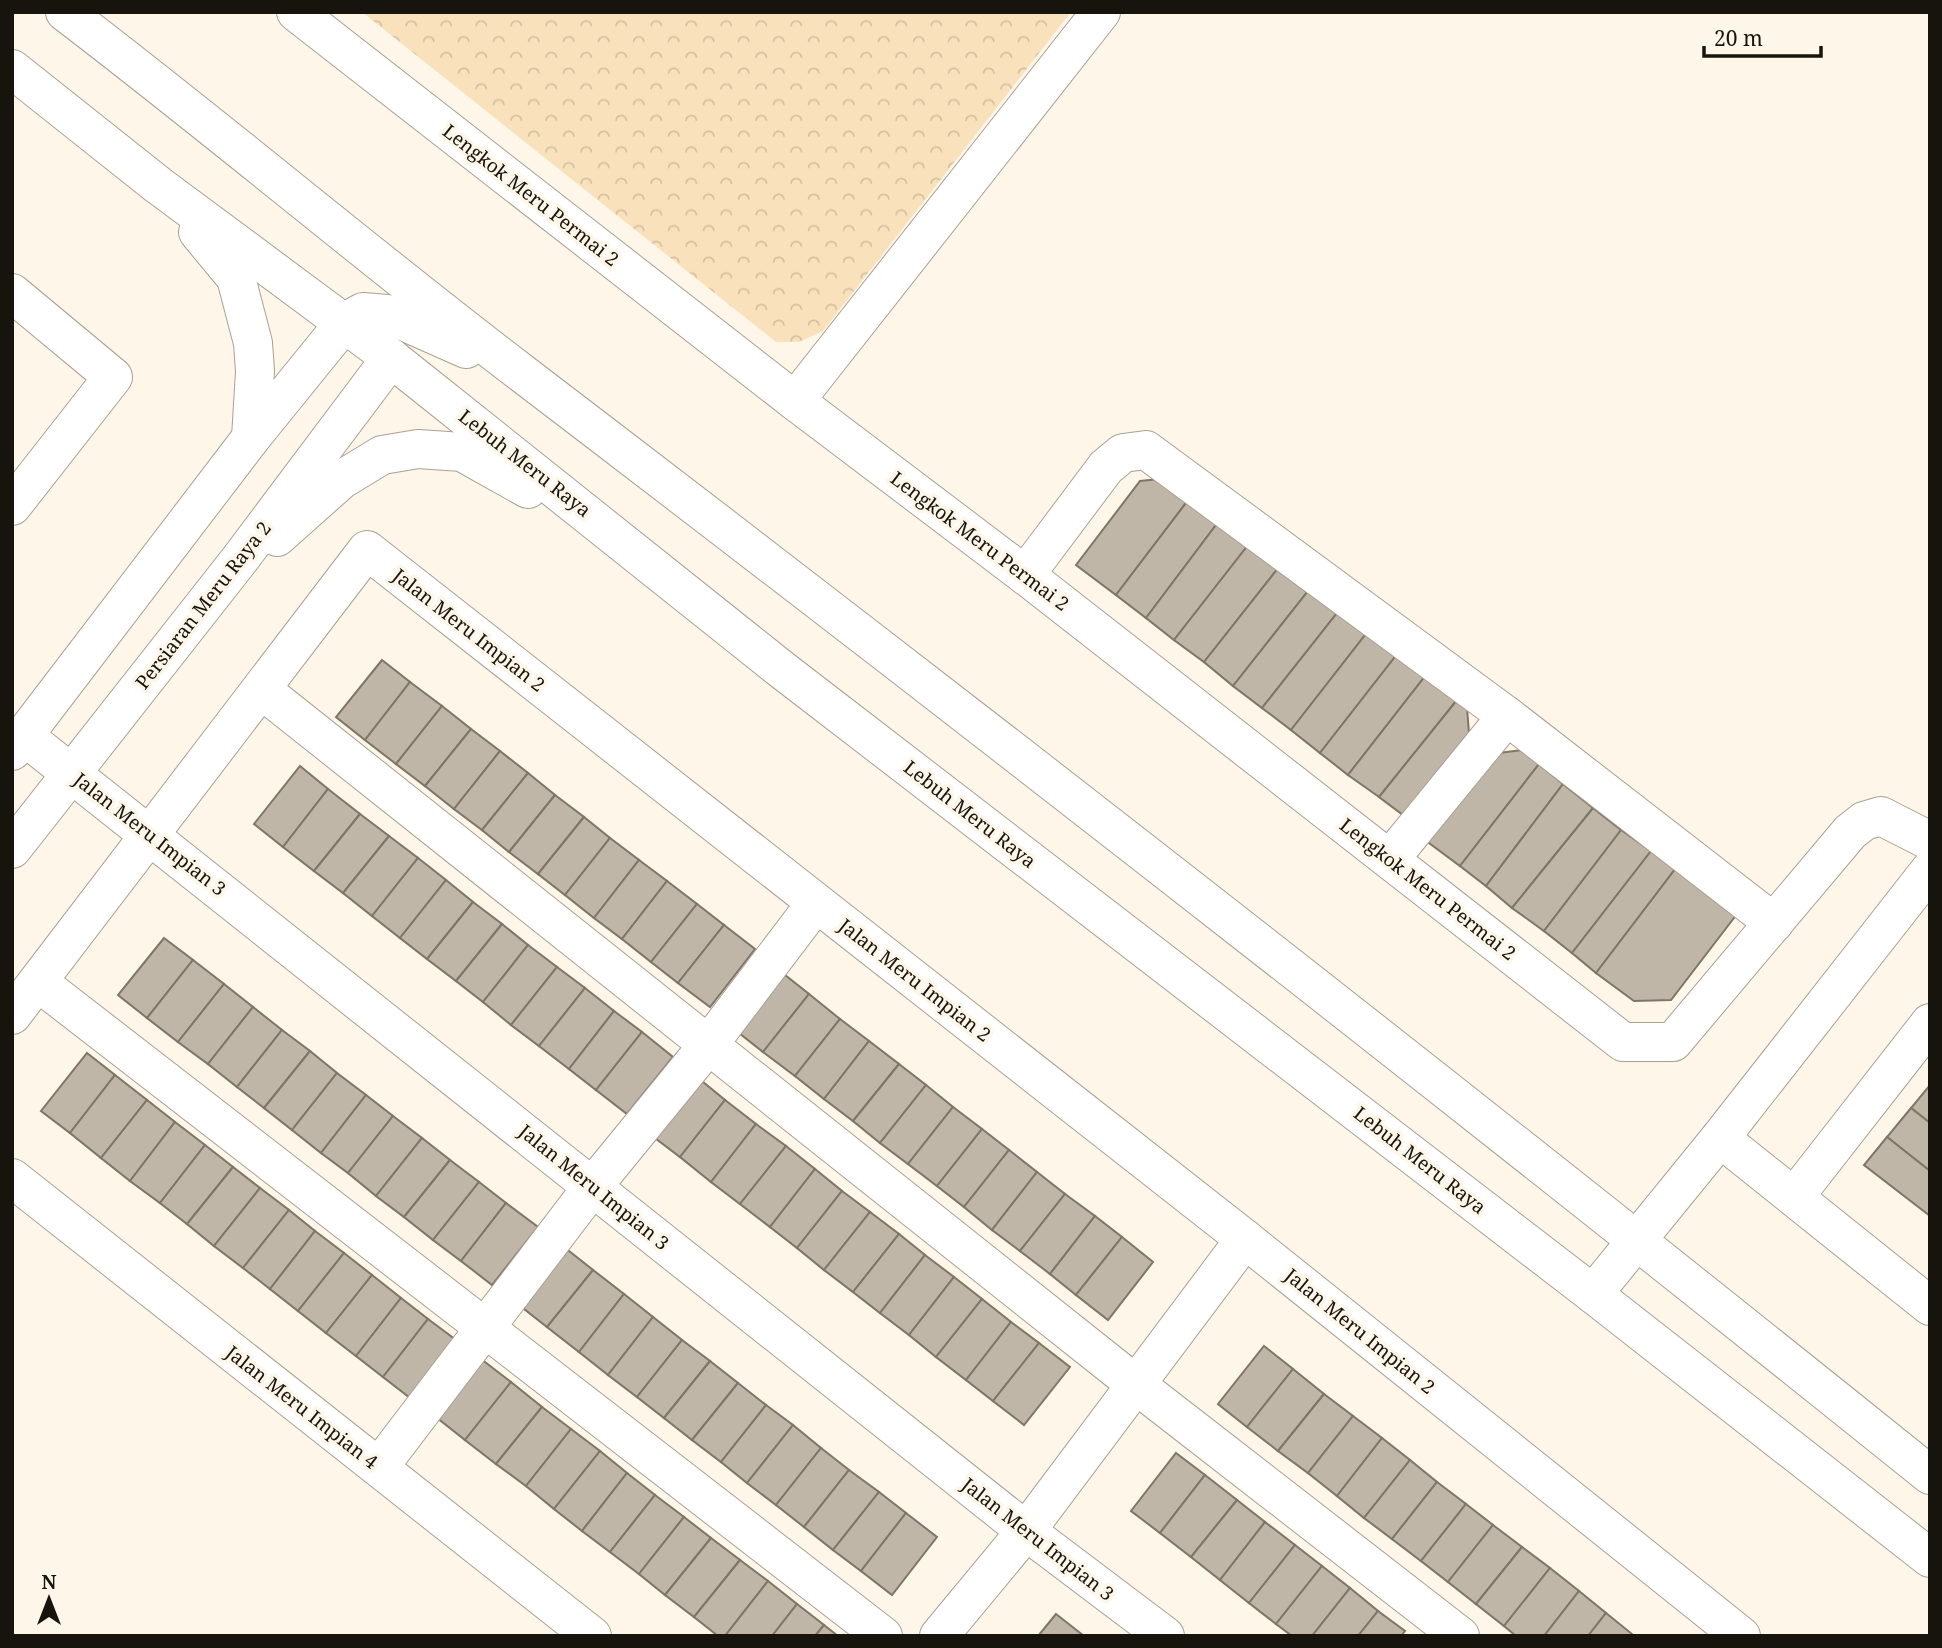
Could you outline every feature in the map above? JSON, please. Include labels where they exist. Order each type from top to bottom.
[{"type":"street","points":[[65,12],[175,96],[384,266],[1636,1239],[1930,1475]]},
{"type":"street","name":"Lengkok Meru Permai 2","points":[[296,12],[795,401],[1025,575],[1623,1042],[1673,1042],[1774,923]]},
{"type":"street","points":[[795,401],[1101,12]]},
{"type":"street","name":"Lebuh Meru Raya","points":[[12,69],[158,185],[345,322],[633,549],[780,669],[1593,1294],[1930,1558]]},
{"type":"street","points":[[175,96],[331,244],[373,291],[387,313],[392,334],[391,358]]},
{"type":"street","points":[[158,185],[236,278],[253,343],[255,371],[251,438]]},
{"type":"street","points":[[12,293],[113,376],[12,506]]},
{"type":"street","points":[[18,743],[251,438],[345,322],[363,312],[387,313],[446,338],[571,409]]},
{"type":"street","name":"Persiaran Meru Raya 2","points":[[12,849],[233,567],[391,358]]},
{"type":"street","points":[[233,567],[281,534],[341,480],[382,455],[418,449],[462,453],[633,549]]},
{"type":"street","points":[[1025,575],[1106,467],[1123,453],[1146,450],[1507,716],[1774,923],[1850,832],[1864,821],[1881,816],[1930,841]]},
{"type":"street","name":"Jalan Meru Impian 2","points":[[151,835],[367,550],[1245,1239],[1741,1636]]},
{"type":"street","points":[[262,690],[1134,1383],[1460,1636]]},
{"type":"street","points":[[1390,859],[1507,716]]},
{"type":"street","name":"Jalan Meru Impian 3","points":[[18,743],[73,774],[1026,1531],[1166,1636]]},
{"type":"street","points":[[12,1015],[151,835]]},
{"type":"street","points":[[1593,1294],[1720,1138],[1930,870]]},
{"type":"street","points":[[379,1467],[593,1186],[709,1044],[816,903]]},
{"type":"street","points":[[38,982],[883,1636]]},
{"type":"street","points":[[1795,1196],[1930,1023]]},
{"type":"street","points":[[1720,1138],[1930,1306]]},
{"type":"street","name":"Jalan Meru Impian 4","points":[[12,1178],[592,1636]]},
{"type":"street","points":[[939,1636],[1026,1531],[1134,1383],[1245,1239]]},
{"type":"green space","points":[[362,12],[1071,12],[823,331],[799,342],[776,342]]},
{"type":"building","points":[[1170,478],[1192,495],[1116,595],[1076,565],[1140,481]]},
{"type":"building","points":[[1192,495],[1222,517],[1146,618],[1116,595]]},
{"type":"building","points":[[1222,517],[1252,540],[1174,640],[1146,618]]},
{"type":"building","points":[[1252,540],[1283,562],[1204,662],[1174,640]]},
{"type":"building","points":[[1283,562],[1312,586],[1233,686],[1204,662]]},
{"type":"building","points":[[1312,586],[1341,608],[1262,708],[1233,686]]},
{"type":"building","points":[[1341,608],[1369,630],[1291,730],[1262,708]]},
{"type":"building","points":[[1369,630],[1398,653],[1320,753],[1291,730]]},
{"type":"building","points":[[1398,653],[1426,675],[1348,775],[1320,753]]},
{"type":"building","points":[[382,660],[410,682],[365,740],[336,717]]},
{"type":"building","points":[[1426,675],[1457,700],[1379,797],[1348,775]]},
{"type":"building","points":[[410,682],[442,706],[396,764],[365,740]]},
{"type":"building","points":[[1457,700],[1467,708],[1469,733],[1403,815],[1379,797]]},
{"type":"building","points":[[442,706],[471,729],[425,786],[396,764]]},
{"type":"building","points":[[471,729],[500,751],[454,809],[425,786]]},
{"type":"building","points":[[1522,750],[1539,764],[1460,866],[1425,840],[1491,754]]},
{"type":"building","points":[[500,751],[528,773],[482,830],[454,809]]},
{"type":"building","points":[[1539,764],[1563,784],[1486,886],[1460,866]]},
{"type":"building","points":[[300,766],[328,789],[283,847],[254,824]]},
{"type":"building","points":[[528,773],[555,795],[509,852],[482,830]]},
{"type":"building","points":[[1563,784],[1593,808],[1512,908],[1486,886]]},
{"type":"building","points":[[328,789],[360,814],[314,871],[283,847]]},
{"type":"building","points":[[555,795],[584,817],[538,874],[509,852]]},
{"type":"building","points":[[1593,808],[1621,830],[1544,931],[1512,908]]},
{"type":"building","points":[[360,814],[389,836],[343,893],[314,871]]},
{"type":"building","points":[[584,817],[610,838],[565,895],[538,874]]},
{"type":"building","points":[[1621,830],[1651,851],[1572,953],[1544,931]]},
{"type":"building","points":[[389,836],[418,858],[372,916],[343,893]]},
{"type":"building","points":[[610,838],[639,860],[594,918],[565,895]]},
{"type":"building","points":[[1651,851],[1676,868],[1596,973],[1572,953]]},
{"type":"building","points":[[418,858],[446,880],[400,938],[372,916]]},
{"type":"building","points":[[639,860],[667,881],[622,939],[594,918]]},
{"type":"building","points":[[1676,868],[1737,914],[1671,1000],[1634,1001],[1596,973]]},
{"type":"building","points":[[446,880],[473,902],[427,959],[400,938]]},
{"type":"building","points":[[667,881],[697,904],[651,962],[622,939]]},
{"type":"building","points":[[473,902],[502,924],[456,981],[427,959]]},
{"type":"building","points":[[697,904],[724,925],[678,983],[651,962]]},
{"type":"building","points":[[502,924],[528,945],[483,1002],[456,981]]},
{"type":"building","points":[[724,925],[755,949],[710,1007],[678,983]]},
{"type":"building","points":[[164,938],[193,960],[147,1018],[118,995]]},
{"type":"building","points":[[528,945],[557,967],[511,1025],[483,1002]]},
{"type":"building","points":[[193,960],[224,984],[178,1042],[147,1018]]},
{"type":"building","points":[[557,967],[585,988],[539,1046],[511,1025]]},
{"type":"building","points":[[780,971],[809,994],[763,1052],[734,1029]]},
{"type":"building","points":[[224,984],[253,1007],[208,1064],[178,1042]]},
{"type":"building","points":[[585,988],[614,1011],[569,1069],[539,1046]]},
{"type":"building","points":[[809,994],[840,1019],[795,1076],[763,1052]]},
{"type":"building","points":[[253,1007],[282,1030],[237,1087],[208,1064]]},
{"type":"building","points":[[614,1011],[642,1032],[596,1090],[569,1069]]},
{"type":"building","points":[[840,1019],[869,1041],[824,1099],[795,1076]]},
{"type":"building","points":[[282,1030],[310,1051],[264,1108],[237,1087]]},
{"type":"building","points":[[642,1032],[673,1057],[627,1114],[596,1090]]},
{"type":"building","points":[[869,1041],[899,1064],[853,1121],[824,1099]]},
{"type":"building","points":[[310,1051],[337,1073],[292,1130],[264,1108]]},
{"type":"building","points":[[87,1053],[115,1075],[70,1133],[41,1111]]},
{"type":"building","points":[[899,1064],[926,1085],[880,1143],[853,1121]]},
{"type":"building","points":[[337,1073],[366,1095],[321,1153],[292,1130]]},
{"type":"building","points":[[115,1075],[147,1100],[101,1158],[70,1133]]},
{"type":"building","points":[[697,1077],[725,1100],[680,1157],[651,1135]]},
{"type":"building","points":[[926,1085],[953,1107],[908,1164],[880,1143]]},
{"type":"building","points":[[1930,1085],[1930,1123],[1911,1108]]},
{"type":"building","points":[[366,1095],[393,1116],[348,1173],[321,1153]]},
{"type":"building","points":[[147,1100],[175,1122],[130,1181],[101,1158]]},
{"type":"building","points":[[725,1100],[756,1124],[711,1182],[680,1157]]},
{"type":"building","points":[[953,1107],[982,1129],[937,1186],[908,1164]]},
{"type":"building","points":[[1911,1108],[1930,1123],[1930,1171],[1887,1137]]},
{"type":"building","points":[[393,1116],[422,1138],[376,1196],[348,1173]]},
{"type":"building","points":[[175,1122],[205,1145],[160,1203],[130,1181]]},
{"type":"building","points":[[756,1124],[786,1146],[740,1204],[711,1182]]},
{"type":"building","points":[[982,1129],[1009,1150],[964,1207],[937,1186]]},
{"type":"building","points":[[1887,1137],[1930,1171],[1930,1216],[1864,1165]]},
{"type":"building","points":[[422,1138],[450,1160],[404,1217],[376,1196]]},
{"type":"building","points":[[205,1145],[233,1167],[187,1224],[160,1203]]},
{"type":"building","points":[[786,1146],[815,1169],[770,1227],[740,1204]]},
{"type":"building","points":[[1009,1150],[1037,1172],[992,1230],[964,1207]]},
{"type":"building","points":[[450,1160],[479,1182],[433,1240],[404,1217]]},
{"type":"building","points":[[233,1167],[260,1188],[214,1246],[187,1224]]},
{"type":"building","points":[[815,1169],[842,1191],[797,1248],[770,1227]]},
{"type":"building","points":[[1037,1172],[1065,1194],[1020,1251],[992,1230]]},
{"type":"building","points":[[479,1182],[506,1203],[461,1261],[433,1240]]},
{"type":"building","points":[[260,1188],[289,1210],[243,1268],[214,1246]]},
{"type":"building","points":[[842,1191],[870,1212],[824,1270],[797,1248]]},
{"type":"building","points":[[1065,1194],[1095,1216],[1050,1274],[1020,1251]]},
{"type":"building","points":[[506,1203],[538,1227],[492,1285],[461,1261]]},
{"type":"building","points":[[289,1210],[315,1231],[270,1289],[243,1268]]},
{"type":"building","points":[[870,1212],[899,1234],[853,1292],[824,1270]]},
{"type":"building","points":[[1095,1216],[1122,1237],[1076,1295],[1050,1274]]},
{"type":"building","points":[[315,1231],[344,1253],[298,1311],[270,1289]]},
{"type":"building","points":[[899,1234],[925,1255],[880,1313],[853,1292]]},
{"type":"building","points":[[1122,1237],[1153,1262],[1108,1320],[1076,1295]]},
{"type":"building","points":[[564,1247],[593,1270],[547,1327],[519,1305]]},
{"type":"building","points":[[344,1253],[372,1275],[326,1333],[298,1311]]},
{"type":"building","points":[[925,1255],[954,1277],[909,1335],[880,1313]]},
{"type":"building","points":[[593,1270],[624,1294],[579,1352],[547,1327]]},
{"type":"building","points":[[372,1275],[401,1298],[356,1356],[326,1333]]},
{"type":"building","points":[[954,1277],[982,1299],[936,1357],[909,1335]]},
{"type":"building","points":[[624,1294],[653,1317],[608,1375],[579,1352]]},
{"type":"building","points":[[401,1298],[428,1319],[383,1377],[356,1356]]},
{"type":"building","points":[[982,1299],[1011,1322],[966,1380],[936,1357]]},
{"type":"building","points":[[653,1317],[682,1340],[637,1397],[608,1375]]},
{"type":"building","points":[[428,1319],[460,1343],[414,1401],[383,1377]]},
{"type":"building","points":[[1011,1322],[1039,1343],[993,1401],[966,1380]]},
{"type":"building","points":[[682,1340],[710,1361],[664,1418],[637,1397]]},
{"type":"building","points":[[1039,1343],[1070,1367],[1024,1425],[993,1401]]},
{"type":"building","points":[[1264,1346],[1293,1369],[1247,1427],[1218,1404]]},
{"type":"building","points":[[481,1359],[511,1382],[465,1440],[436,1417]]},
{"type":"building","points":[[710,1361],[738,1383],[692,1440],[664,1418]]},
{"type":"building","points":[[1293,1369],[1324,1394],[1278,1451],[1247,1427]]},
{"type":"building","points":[[511,1382],[542,1407],[496,1464],[465,1440]]},
{"type":"building","points":[[738,1383],[766,1405],[721,1462],[692,1440]]},
{"type":"building","points":[[1324,1394],[1353,1416],[1308,1473],[1278,1451]]},
{"type":"building","points":[[766,1405],[793,1425],[747,1483],[721,1462]]},
{"type":"building","points":[[542,1407],[571,1429],[526,1486],[496,1464]]},
{"type":"building","points":[[1353,1416],[1382,1438],[1337,1496],[1308,1473]]},
{"type":"building","points":[[793,1425],[821,1448],[776,1505],[747,1483]]},
{"type":"building","points":[[571,1429],[600,1451],[554,1509],[526,1486]]},
{"type":"building","points":[[1382,1438],[1410,1460],[1364,1518],[1337,1496]]},
{"type":"building","points":[[821,1448],[849,1470],[804,1527],[776,1505]]},
{"type":"building","points":[[600,1451],[627,1473],[582,1531],[554,1509]]},
{"type":"building","points":[[1176,1453],[1205,1475],[1160,1533],[1131,1511]]},
{"type":"building","points":[[1410,1460],[1437,1482],[1392,1539],[1364,1518]]},
{"type":"building","points":[[849,1470],[879,1492],[833,1550],[804,1527]]},
{"type":"building","points":[[627,1473],[655,1495],[610,1552],[582,1531]]},
{"type":"building","points":[[1205,1475],[1237,1500],[1191,1557],[1160,1533]]},
{"type":"building","points":[[1437,1482],[1466,1504],[1421,1561],[1392,1539]]},
{"type":"building","points":[[879,1492],[906,1513],[861,1571],[833,1550]]},
{"type":"building","points":[[655,1495],[684,1517],[639,1574],[610,1552]]},
{"type":"building","points":[[1237,1500],[1265,1522],[1220,1580],[1191,1557]]},
{"type":"building","points":[[1466,1504],[1493,1525],[1448,1582],[1421,1561]]},
{"type":"building","points":[[906,1513],[937,1537],[892,1595],[861,1571]]},
{"type":"building","points":[[684,1517],[711,1538],[665,1595],[639,1574]]},
{"type":"building","points":[[1265,1522],[1295,1545],[1249,1603],[1220,1580]]},
{"type":"building","points":[[1493,1525],[1522,1547],[1476,1604],[1448,1582]]},
{"type":"building","points":[[711,1538],[740,1560],[694,1617],[665,1595]]},
{"type":"building","points":[[1295,1545],[1322,1566],[1276,1624],[1249,1603]]},
{"type":"building","points":[[1522,1547],[1550,1568],[1504,1626],[1476,1604]]},
{"type":"building","points":[[740,1560],[768,1581],[725,1636],[718,1636],[694,1617]]},
{"type":"building","points":[[1322,1566],[1350,1588],[1312,1636],[1292,1636],[1276,1624]]},
{"type":"building","points":[[1550,1568],[1579,1591],[1544,1636],[1516,1636],[1504,1626]]},
{"type":"building","points":[[768,1581],[797,1604],[772,1636],[725,1636]]},
{"type":"building","points":[[1350,1588],[1378,1611],[1358,1636],[1312,1636]]},
{"type":"building","points":[[1579,1591],[1606,1613],[1588,1636],[1544,1636]]},
{"type":"building","points":[[797,1604],[824,1625],[815,1636],[772,1636]]},
{"type":"building","points":[[1378,1611],[1405,1631],[1401,1636],[1358,1636]]},
{"type":"building","points":[[1606,1613],[1632,1634],[1588,1636]]},
{"type":"building","points":[[1056,1614],[1084,1636],[1038,1636]]},
{"type":"building","points":[[824,1625],[838,1636],[815,1636]]}]
